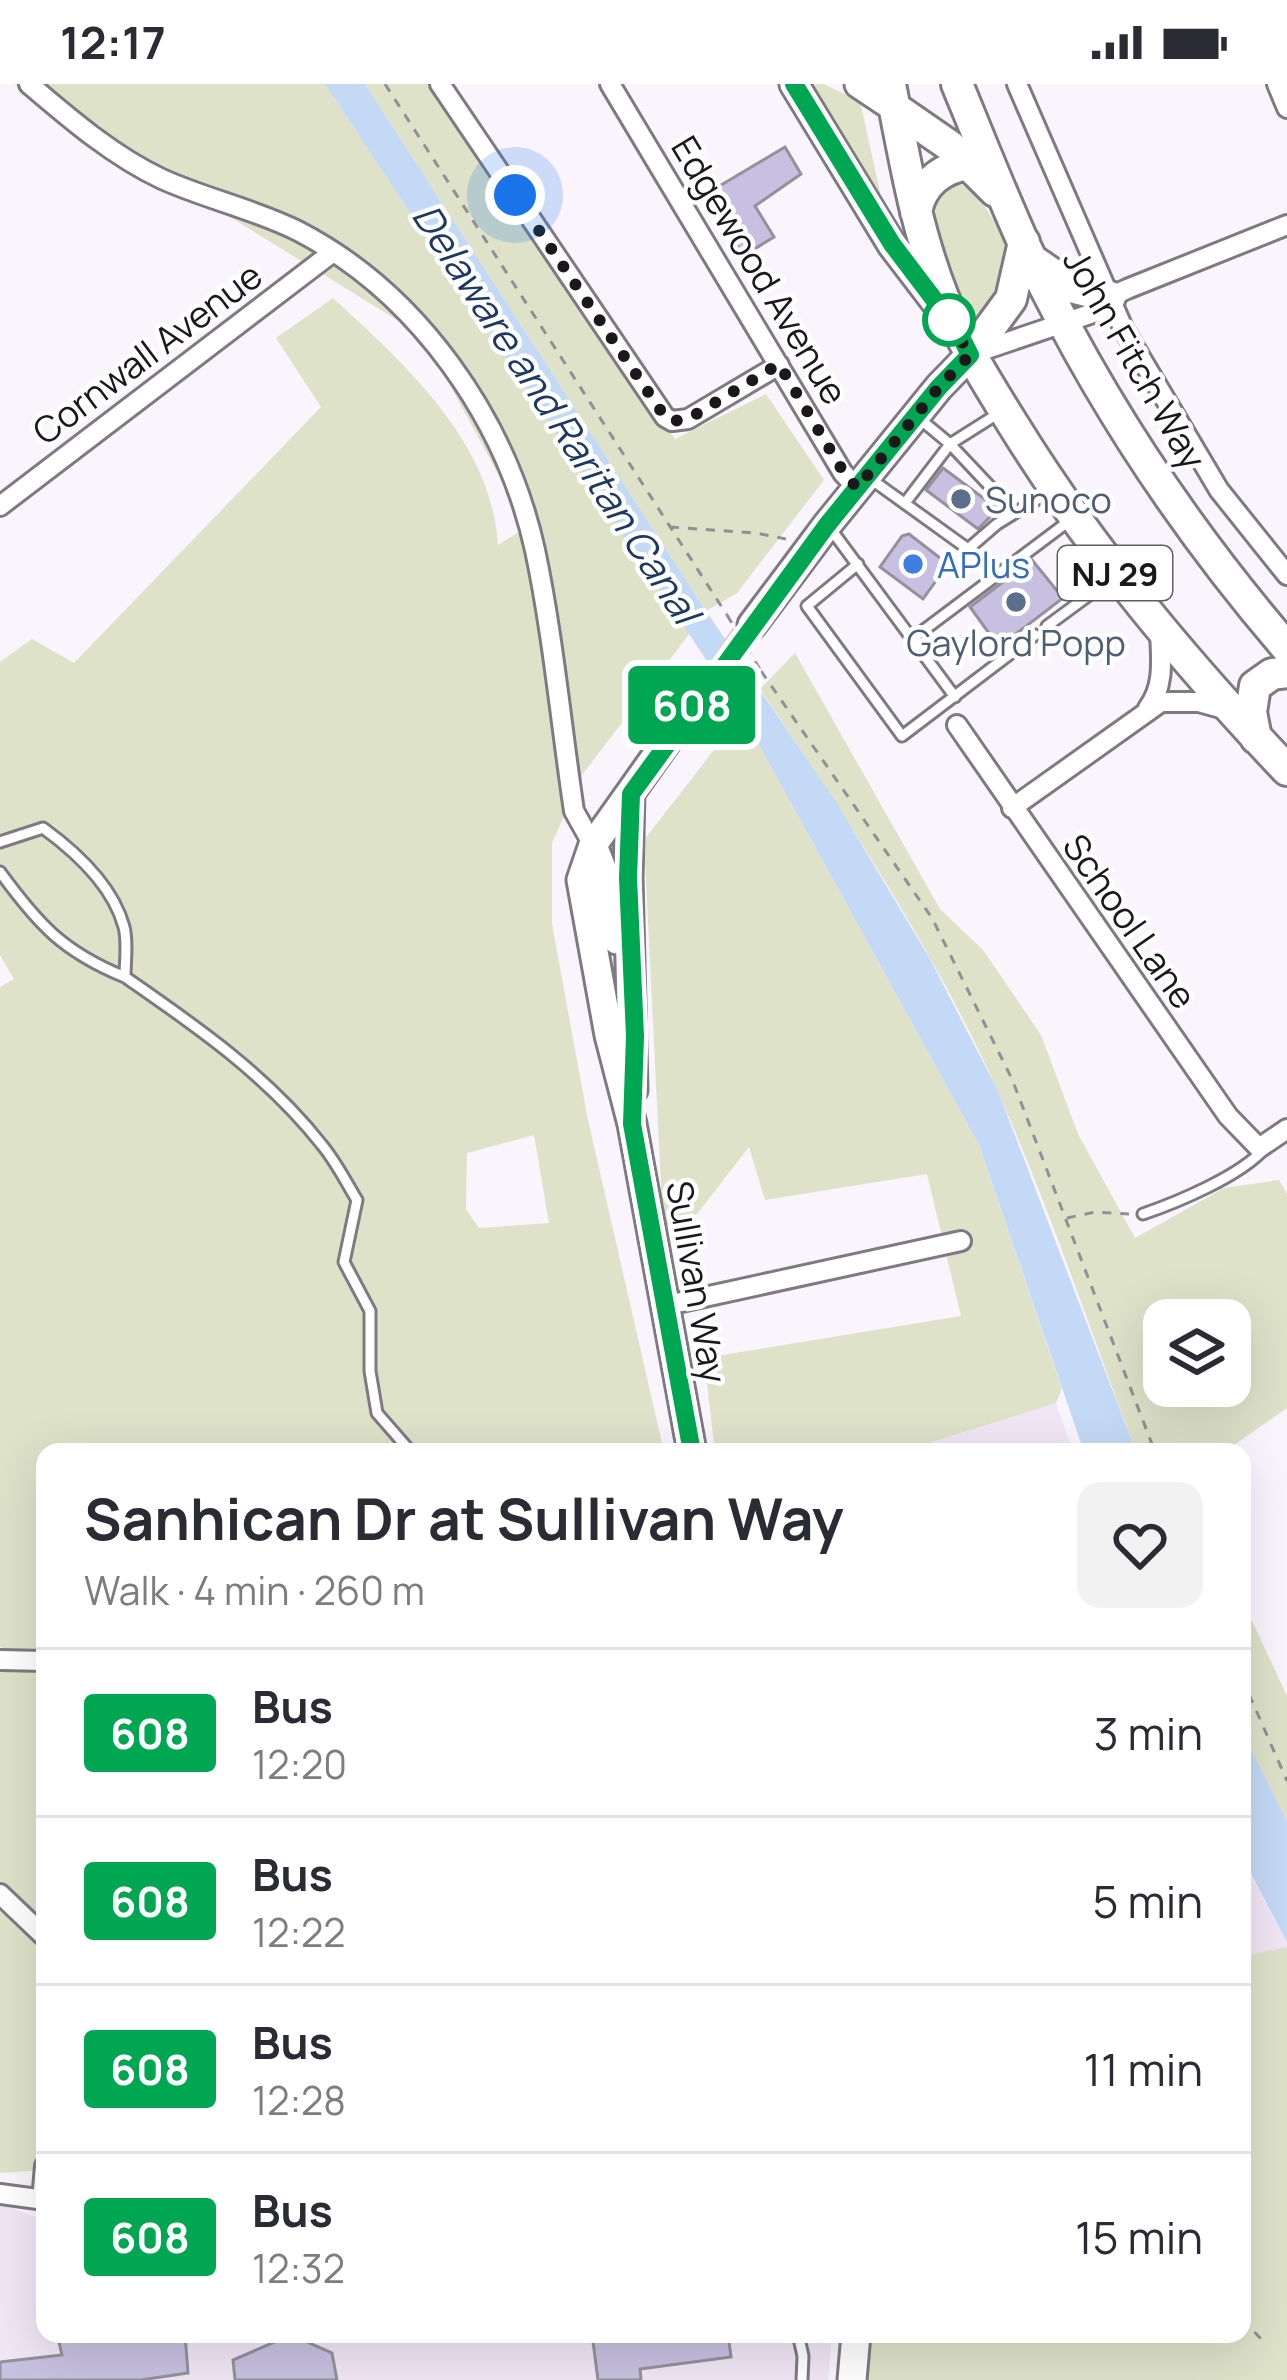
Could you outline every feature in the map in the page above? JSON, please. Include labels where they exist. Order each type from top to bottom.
[{"type":"highway","name":"John Fitch Way","points":[[957,84],[1028,250],[1123,427],[1168,497],[1287,648]]},
{"type":"highway","name":"NJ 29","points":[[892,96],[933,271],[964,343],[1054,489],[1116,575],[1160,632],[1287,770]]},
{"type":"highway","points":[[892,96],[970,164],[1007,204]]},
{"type":"highway","points":[[916,212],[929,183],[955,166],[970,164]]},
{"type":"highway","points":[[964,343],[1011,299],[1028,250],[1071,287],[1110,297]]},
{"type":"highway","points":[[1256,738],[1255,686],[1272,674],[1287,672]]},
{"type":"main road","points":[[739,620],[779,588],[917,416],[964,343],[892,244],[794,84]]},
{"type":"main road","points":[[859,84],[892,96]]},
{"type":"main road","name":"Sullivan Way","points":[[690,1443],[632,1124],[609,1035],[581,880],[593,845],[703,690]]},
{"type":"main road","name":"Sullivan Way","points":[[631,794],[632,1124]]},
{"type":"main road","points":[[593,845],[632,991]]},
{"type":"main road","points":[[852,2380],[855,2343]]},
{"type":"street","points":[[29,84],[110,148],[158,177],[296,230],[333,252],[387,293],[436,345],[476,405],[504,459],[535,550],[574,811],[593,845]]},
{"type":"street","points":[[440,84],[665,417],[688,419],[779,364]]},
{"type":"street","name":"Edgewood Avenue","points":[[610,84],[844,473],[862,482]]},
{"type":"street","points":[[1016,84],[1123,328],[1220,490],[1287,575]]},
{"type":"street","points":[[1277,84],[1287,108]]},
{"type":"street","points":[[964,343],[1102,310],[1110,297],[1287,225]]},
{"type":"street","name":"Cornwall Avenue","points":[[0,506],[333,252]]},
{"type":"street","points":[[1147,710],[1160,680],[1160,632]]},
{"type":"street","points":[[1012,808],[1161,702],[1198,702],[1233,712]]},
{"type":"street","name":"School Lane","points":[[957,725],[1202,1083],[1262,1148]]},
{"type":"street","points":[[1262,1148],[1287,1129]]},
{"type":"street","points":[[663,1306],[961,1241]]},
{"type":"street","points":[[0,1684],[4,1661],[36,1661]]},
{"type":"street","points":[[0,1894],[36,1928]]},
{"type":"street","points":[[0,2194],[36,2199]]},
{"type":"lane","points":[[905,503],[950,444],[1004,410]]},
{"type":"lane","points":[[917,416],[1015,513]]},
{"type":"lane","points":[[862,482],[905,503],[968,549],[1054,489]]},
{"type":"lane","points":[[912,639],[1073,518]]},
{"type":"lane","points":[[827,525],[955,697]]},
{"type":"lane","points":[[807,606],[858,564]]},
{"type":"lane","points":[[1047,626],[1116,575]]},
{"type":"lane","points":[[779,588],[807,606],[902,736],[1035,635]]},
{"type":"lane","points":[[0,842],[43,829],[84,863],[115,903],[126,932],[124,976]]},
{"type":"lane","points":[[0,872],[39,925],[60,943],[124,976],[217,1040],[324,1146],[357,1200],[344,1262],[370,1311],[370,1371],[377,1413],[403,1443]]},
{"type":"lane","points":[[1144,1214],[1186,1199],[1253,1161],[1262,1148]]},
{"type":"lane","points":[[800,2343],[802,2380]]},
{"type":"path","points":[[385,84],[668,527],[739,620],[761,671],[932,918],[1012,1079],[1152,1443]]},
{"type":"path","points":[[668,527],[794,540]]},
{"type":"path","points":[[1066,1219],[1095,1212],[1144,1214]]},
{"type":"path","points":[[1251,1699],[1287,1781]]},
{"type":"path","points":[[1251,2328],[1262,2340]]},
{"type":"shaded area","points":[[1056,1403],[1070,1443],[929,1443]]},
{"type":"shaded area","points":[[1251,1876],[1287,1942],[1287,1947],[1251,1954]]},
{"type":"shaded area","points":[[0,2203],[36,2217],[36,2343],[831,2343],[828,2380],[0,2380]]},
{"type":"green space","points":[[14,84],[325,84],[690,633],[582,775],[552,843],[552,924],[588,1120],[662,1443],[36,1443],[36,1652],[0,1647],[0,987],[14,979],[0,955],[0,662],[32,639],[74,663],[321,407],[276,338],[333,298],[415,378],[462,439],[480,472],[498,545],[527,527],[423,336]],"holes":[[[534,1135],[549,1223],[479,1228],[466,1209],[467,1153]]]},
{"type":"green space","points":[[365,84],[429,84],[675,439],[766,394],[824,480],[737,593],[706,611]]},
{"type":"green space","points":[[808,84],[823,84],[860,101],[882,201]]},
{"type":"green space","points":[[957,183],[980,201],[1006,248],[999,289],[973,331],[943,264],[934,228],[935,193]]},
{"type":"green space","points":[[795,653],[940,909],[983,950],[1041,1035],[1078,1134],[1135,1238],[1224,1188],[1279,1180],[1287,1194],[1287,1408],[1237,1443],[1133,1443],[998,1092],[888,886],[760,689]]},
{"type":"green space","points":[[742,714],[979,1145],[1062,1389],[1056,1403],[929,1443],[714,1443],[704,1358],[961,1316],[927,1174],[765,1200],[749,1147],[697,1214],[663,1227],[644,840]]},
{"type":"green space","points":[[1251,1618],[1287,1696],[1287,1821],[1251,1749]]},
{"type":"green space","points":[[0,1666],[36,1673],[36,2171],[0,2173]]},
{"type":"green space","points":[[1287,1947],[1287,2380],[865,2380],[867,2343],[1251,2343],[1251,1954]]},
{"type":"water","name":"Delaware and Raritan Canal","points":[[325,84],[365,84],[706,611],[836,802],[929,957],[998,1091],[1133,1443],[1081,1443],[979,1145],[742,714]]},
{"type":"water","points":[[1251,1749],[1287,1821],[1287,1942],[1251,1874]]},
{"type":"building","points":[[785,147],[801,174],[755,206],[774,237],[743,256],[706,194]]},
{"type":"building","points":[[943,468],[998,509],[978,529],[926,490]]},
{"type":"building","name":"APlus","points":[[909,534],[944,561],[945,568],[923,599],[880,567],[902,536]]},
{"type":"building","name":"Gaylord Popp","points":[[1032,560],[1063,598],[999,647],[970,607]]},
{"type":"building","points":[[59,2343],[186,2343],[188,2373],[141,2380],[0,2380],[0,2362],[62,2355]]},
{"type":"building","points":[[272,2343],[310,2343],[332,2353],[337,2380],[235,2380],[233,2360]]},
{"type":"building","points":[[593,2343],[729,2343],[731,2357],[640,2369],[641,2380],[598,2380]]},
{"type":"tunnel","points":[[703,690],[752,625]]},
{"type":"bus line","name":"608","points":[[690,1443],[632,1124],[631,794],[827,525],[970,355],[958,331],[892,244],[794,84]]},
{"type":"place","name":"Sunoco","points":[[961,499]]},
{"type":"place","name":"APlus","points":[[913,564]]},
{"type":"place","name":"Gaylord Popp","points":[[1016,602]]},
{"type":"route","points":[[515,195],[665,417],[688,419],[779,364],[857,488],[970,355],[949,320]]}]
